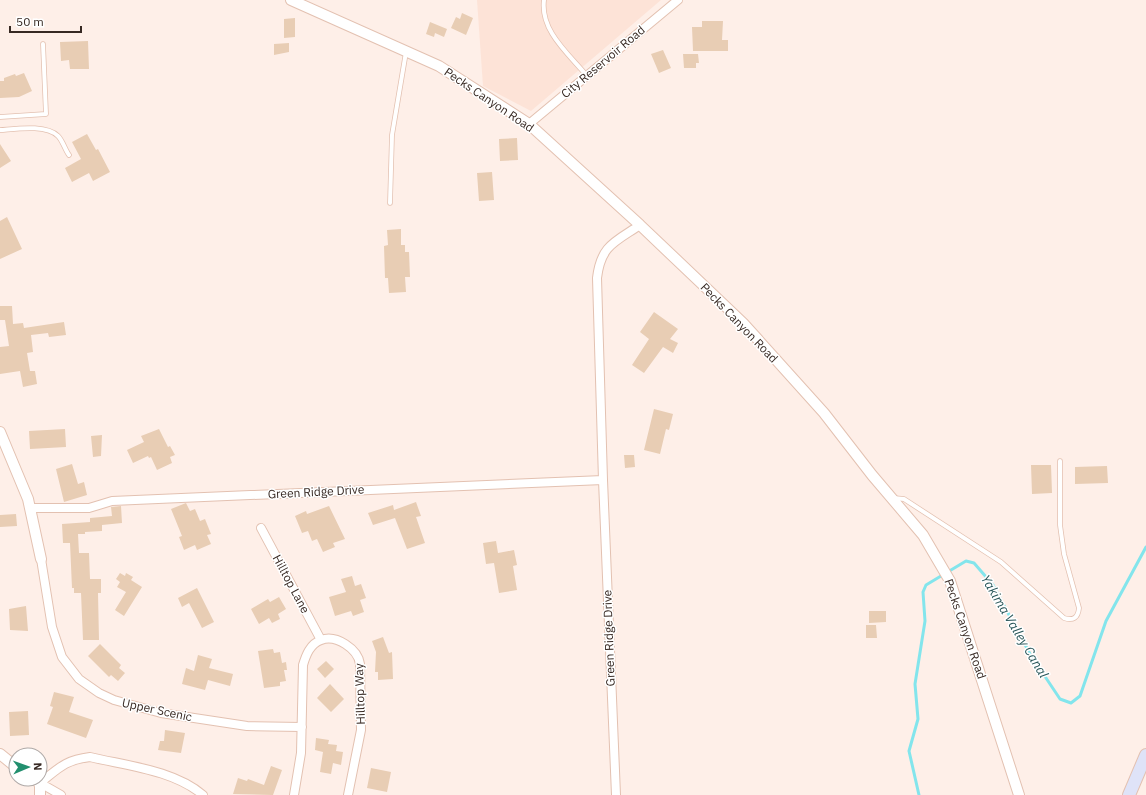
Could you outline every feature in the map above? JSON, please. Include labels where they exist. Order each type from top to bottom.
[{"type":"main road","points":[[1129,795],[1146,755]]},
{"type":"street","name":"Pecks Canyon Road","points":[[290,0],[439,66],[529,124],[640,225],[743,323],[824,414],[924,535],[950,581],[1019,795]]},
{"type":"street","name":"City Reservoir Road","points":[[529,124],[678,0]]},
{"type":"street","name":"Green Ridge Drive","points":[[616,795],[603,480],[597,278],[602,256],[610,245],[640,225]]},
{"type":"street","points":[[0,432],[31,508],[41,559]]},
{"type":"street","name":"Green Ridge Drive","points":[[31,508],[89,508],[112,501],[603,480]]},
{"type":"street","name":"Hilltop Lane","points":[[261,528],[322,640]]},
{"type":"street","name":"Upper Scenic","points":[[41,559],[52,627],[62,657],[79,679],[100,694],[114,700],[161,713],[247,726],[302,727]]},
{"type":"street","points":[[294,795],[302,753],[303,665],[306,654],[322,640]]},
{"type":"street","name":"Hilltop Way","points":[[322,640],[343,642],[359,658],[362,730],[348,795]]},
{"type":"street","points":[[0,754],[8,760]]},
{"type":"street","points":[[48,773],[64,763],[77,758],[90,757],[174,777],[192,786],[204,795]]},
{"type":"street","points":[[47,787],[61,795]]},
{"type":"lane","points":[[544,0],[544,18],[549,30],[587,76]]},
{"type":"lane","points":[[0,117],[46,114],[43,44]]},
{"type":"lane","points":[[390,203],[392,135],[406,52]]},
{"type":"lane","points":[[0,130],[36,128],[48,131],[58,136],[68,156]]},
{"type":"lane","points":[[892,498],[904,499],[1001,562],[1064,618],[1069,620],[1075,618],[1078,614],[1079,608],[1064,554],[1060,525],[1060,461]]},
{"type":"shaded area","points":[[477,0],[661,0],[531,111],[483,86]]},
{"type":"building","points":[[462,13],[473,18],[466,35],[451,28],[456,17],[460,19]]},
{"type":"building","points":[[295,18],[295,37],[284,38],[284,19]]},
{"type":"building","points":[[702,21],[723,21],[722,40],[728,40],[728,51],[693,51],[692,27],[702,27]]},
{"type":"building","points":[[430,22],[447,29],[444,37],[435,33],[434,37],[426,34]]},
{"type":"building","points":[[88,41],[89,69],[70,69],[69,60],[61,61],[60,42]]},
{"type":"building","points":[[289,43],[289,52],[274,55],[274,44]]},
{"type":"building","points":[[663,50],[671,68],[659,73],[651,54]]},
{"type":"building","points":[[683,54],[698,54],[699,63],[696,63],[696,68],[684,68]]},
{"type":"building","points":[[24,73],[32,91],[19,97],[0,98],[0,81],[4,81],[4,78],[15,74],[16,76]]},
{"type":"building","points":[[87,134],[96,150],[98,149],[110,172],[93,181],[89,173],[72,182],[65,168],[81,159],[72,142]]},
{"type":"building","points":[[517,138],[518,160],[500,161],[499,139]]},
{"type":"building","points":[[0,144],[11,161],[0,168]]},
{"type":"building","points":[[492,172],[494,200],[479,201],[477,173]]},
{"type":"building","points":[[7,217],[22,249],[0,259],[0,221]]},
{"type":"building","points":[[401,229],[401,245],[405,245],[405,252],[409,252],[410,277],[405,277],[406,292],[389,293],[388,278],[385,278],[384,246],[388,245],[387,230]]},
{"type":"building","points":[[0,306],[12,306],[13,324],[23,323],[24,328],[64,322],[66,335],[49,337],[48,333],[31,335],[33,352],[27,353],[30,371],[35,371],[37,384],[23,387],[20,371],[0,374],[0,347],[9,346],[5,320],[0,320]]},
{"type":"building","points":[[654,312],[678,329],[670,339],[678,343],[673,353],[663,347],[644,373],[632,365],[649,339],[640,332]]},
{"type":"building","points":[[654,409],[673,414],[669,430],[666,429],[660,454],[644,450]]},
{"type":"building","points":[[65,429],[66,447],[30,449],[29,431]]},
{"type":"building","points":[[159,429],[168,447],[170,446],[175,455],[170,457],[172,463],[157,470],[151,457],[149,458],[148,456],[133,463],[127,450],[144,442],[141,436]]},
{"type":"building","points":[[102,435],[101,456],[93,457],[91,436]]},
{"type":"building","points":[[624,455],[634,455],[635,467],[625,468]]},
{"type":"building","points":[[72,464],[78,484],[84,482],[87,495],[64,502],[56,469]]},
{"type":"building","points":[[1031,465],[1051,465],[1052,493],[1032,494]]},
{"type":"building","points":[[1107,466],[1108,483],[1075,484],[1075,467]]},
{"type":"building","points":[[416,502],[421,516],[416,517],[425,543],[407,549],[395,518],[373,525],[368,513],[393,505],[394,510]]},
{"type":"building","points":[[186,503],[190,511],[195,509],[200,521],[205,519],[211,534],[207,535],[211,544],[197,550],[195,545],[184,550],[179,537],[182,536],[171,509]]},
{"type":"building","points":[[121,506],[122,523],[102,525],[102,531],[78,534],[79,553],[89,553],[90,579],[101,579],[101,593],[98,593],[99,640],[83,640],[81,593],[74,593],[74,588],[72,588],[70,543],[63,543],[62,524],[90,522],[90,518],[112,516],[111,507]]},
{"type":"building","points":[[329,506],[345,539],[333,543],[335,547],[323,552],[317,539],[312,541],[308,531],[302,533],[295,516],[306,511],[307,514]]},
{"type":"building","points":[[16,514],[17,526],[0,527],[0,515]]},
{"type":"building","points":[[496,541],[498,553],[514,550],[517,565],[513,566],[517,590],[499,593],[494,563],[486,564],[483,543]]},
{"type":"building","points":[[120,573],[125,576],[126,573],[133,577],[131,580],[142,587],[124,616],[115,610],[126,592],[117,587],[120,582],[116,579]]},
{"type":"building","points":[[352,576],[355,586],[361,584],[366,598],[360,600],[364,612],[353,616],[351,611],[335,616],[329,597],[346,592],[341,579]]},
{"type":"building","points":[[197,588],[214,622],[202,628],[189,603],[182,607],[178,598]]},
{"type":"building","points":[[279,597],[286,609],[278,614],[280,619],[272,623],[269,618],[259,624],[251,609],[268,599],[270,602]]},
{"type":"building","points":[[26,606],[28,631],[10,630],[9,609]]},
{"type":"building","points":[[869,611],[886,611],[886,622],[869,623]]},
{"type":"building","points":[[866,625],[876,625],[877,638],[866,638]]},
{"type":"building","points":[[383,637],[389,653],[392,652],[393,679],[378,680],[378,672],[375,672],[376,652],[372,641]]},
{"type":"building","points":[[100,644],[121,665],[119,668],[125,673],[118,681],[111,675],[109,677],[88,656]]},
{"type":"building","points":[[273,649],[274,653],[280,652],[282,663],[286,662],[287,670],[284,670],[286,681],[280,682],[280,686],[264,688],[258,651]]},
{"type":"building","points":[[198,655],[212,659],[209,668],[233,674],[230,686],[208,680],[205,690],[182,684],[186,668],[194,671]]},
{"type":"building","points":[[326,661],[334,669],[325,678],[317,669]]},
{"type":"building","points":[[330,684],[344,699],[331,712],[317,698]]},
{"type":"building","points":[[54,692],[74,697],[69,712],[93,720],[86,738],[47,724],[53,707],[50,706]]},
{"type":"building","points":[[28,711],[29,735],[10,736],[9,712]]},
{"type":"building","points":[[165,730],[185,733],[181,753],[158,750],[160,741],[164,741]]},
{"type":"building","points":[[316,738],[329,740],[328,744],[337,745],[336,751],[343,752],[341,765],[333,763],[331,774],[320,772],[323,752],[315,750]]},
{"type":"building","points":[[271,766],[282,770],[273,795],[233,794],[238,778],[247,781],[248,779],[264,785]]},
{"type":"building","points":[[371,768],[391,772],[387,792],[367,788]]},
{"type":"waterway","name":"Yakima Valley Canal","points":[[919,795],[909,751],[918,719],[915,684],[925,621],[923,592],[926,585],[966,561],[974,563],[993,585],[1030,654],[1060,699],[1071,703],[1080,696],[1106,621],[1146,547]]}]
